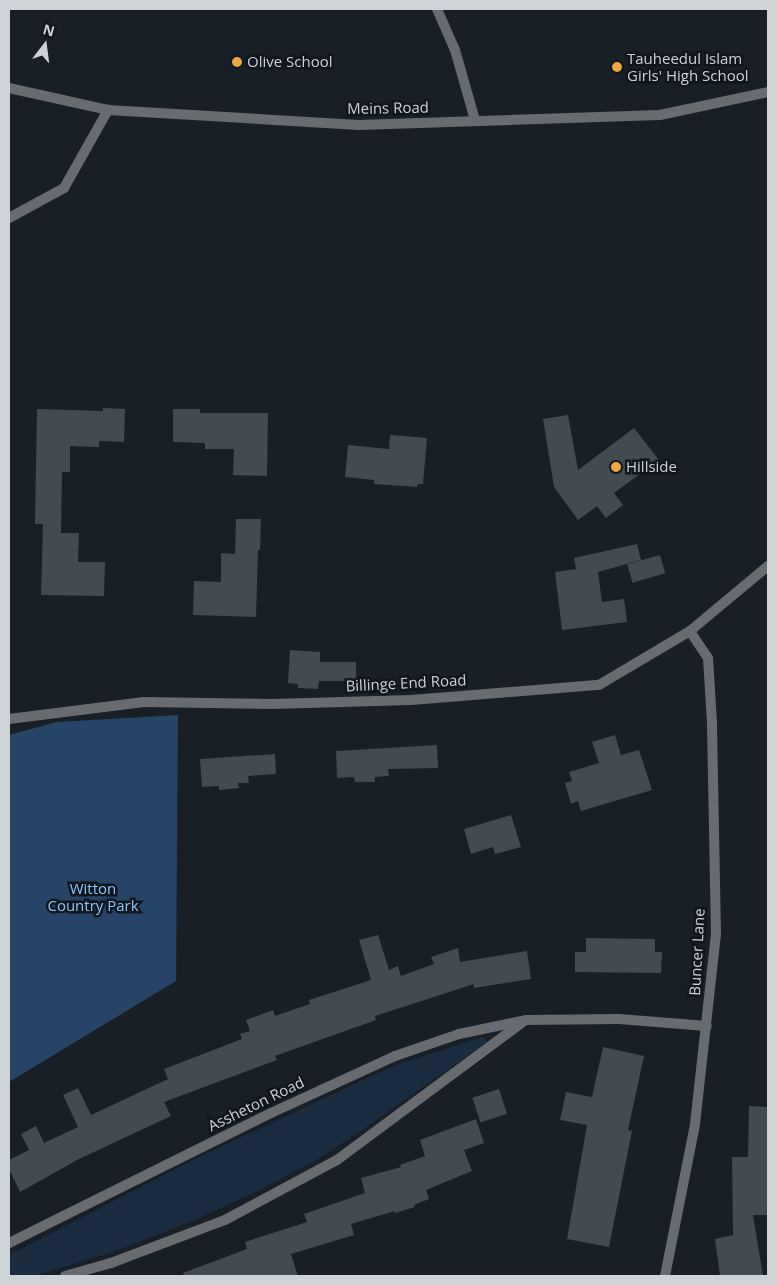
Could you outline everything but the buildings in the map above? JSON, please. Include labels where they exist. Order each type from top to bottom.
[{"type":"street","points":[[437,9],[455,50],[475,120]]},
{"type":"street","name":"Meins Road","points":[[9,88],[108,110],[359,124],[660,115],[768,92]]},
{"type":"street","points":[[9,218],[64,188],[108,110]]},
{"type":"street","name":"Billinge End Road","points":[[9,719],[144,702],[272,704],[411,700],[599,685],[690,631],[768,566]]},
{"type":"street","name":"Buncer Lane","points":[[665,1276],[695,1124],[716,934],[712,723],[708,658],[690,631]]},
{"type":"street","name":"Assheton Road","points":[[9,1243],[270,1113],[395,1056],[459,1034],[526,1020],[619,1019],[707,1026]]},
{"type":"street","points":[[65,1276],[111,1263],[225,1220],[337,1160],[526,1020]]},
{"type":"shaded area","points":[[483,1037],[487,1042],[365,1128],[315,1161],[262,1189],[188,1223],[113,1252],[34,1276],[9,1276],[9,1255],[197,1158],[393,1066]]},
{"type":"green space","name":"Witton Country Park","points":[[178,715],[176,981],[9,1082],[9,735],[57,722]]},
{"type":"place","name":"Olive School","points":[[237,62]]},
{"type":"place","name":"Tauheedul Islam Girls' High School","points":[[617,67]]},
{"type":"place","name":"Hillside","points":[[616,467]]}]
